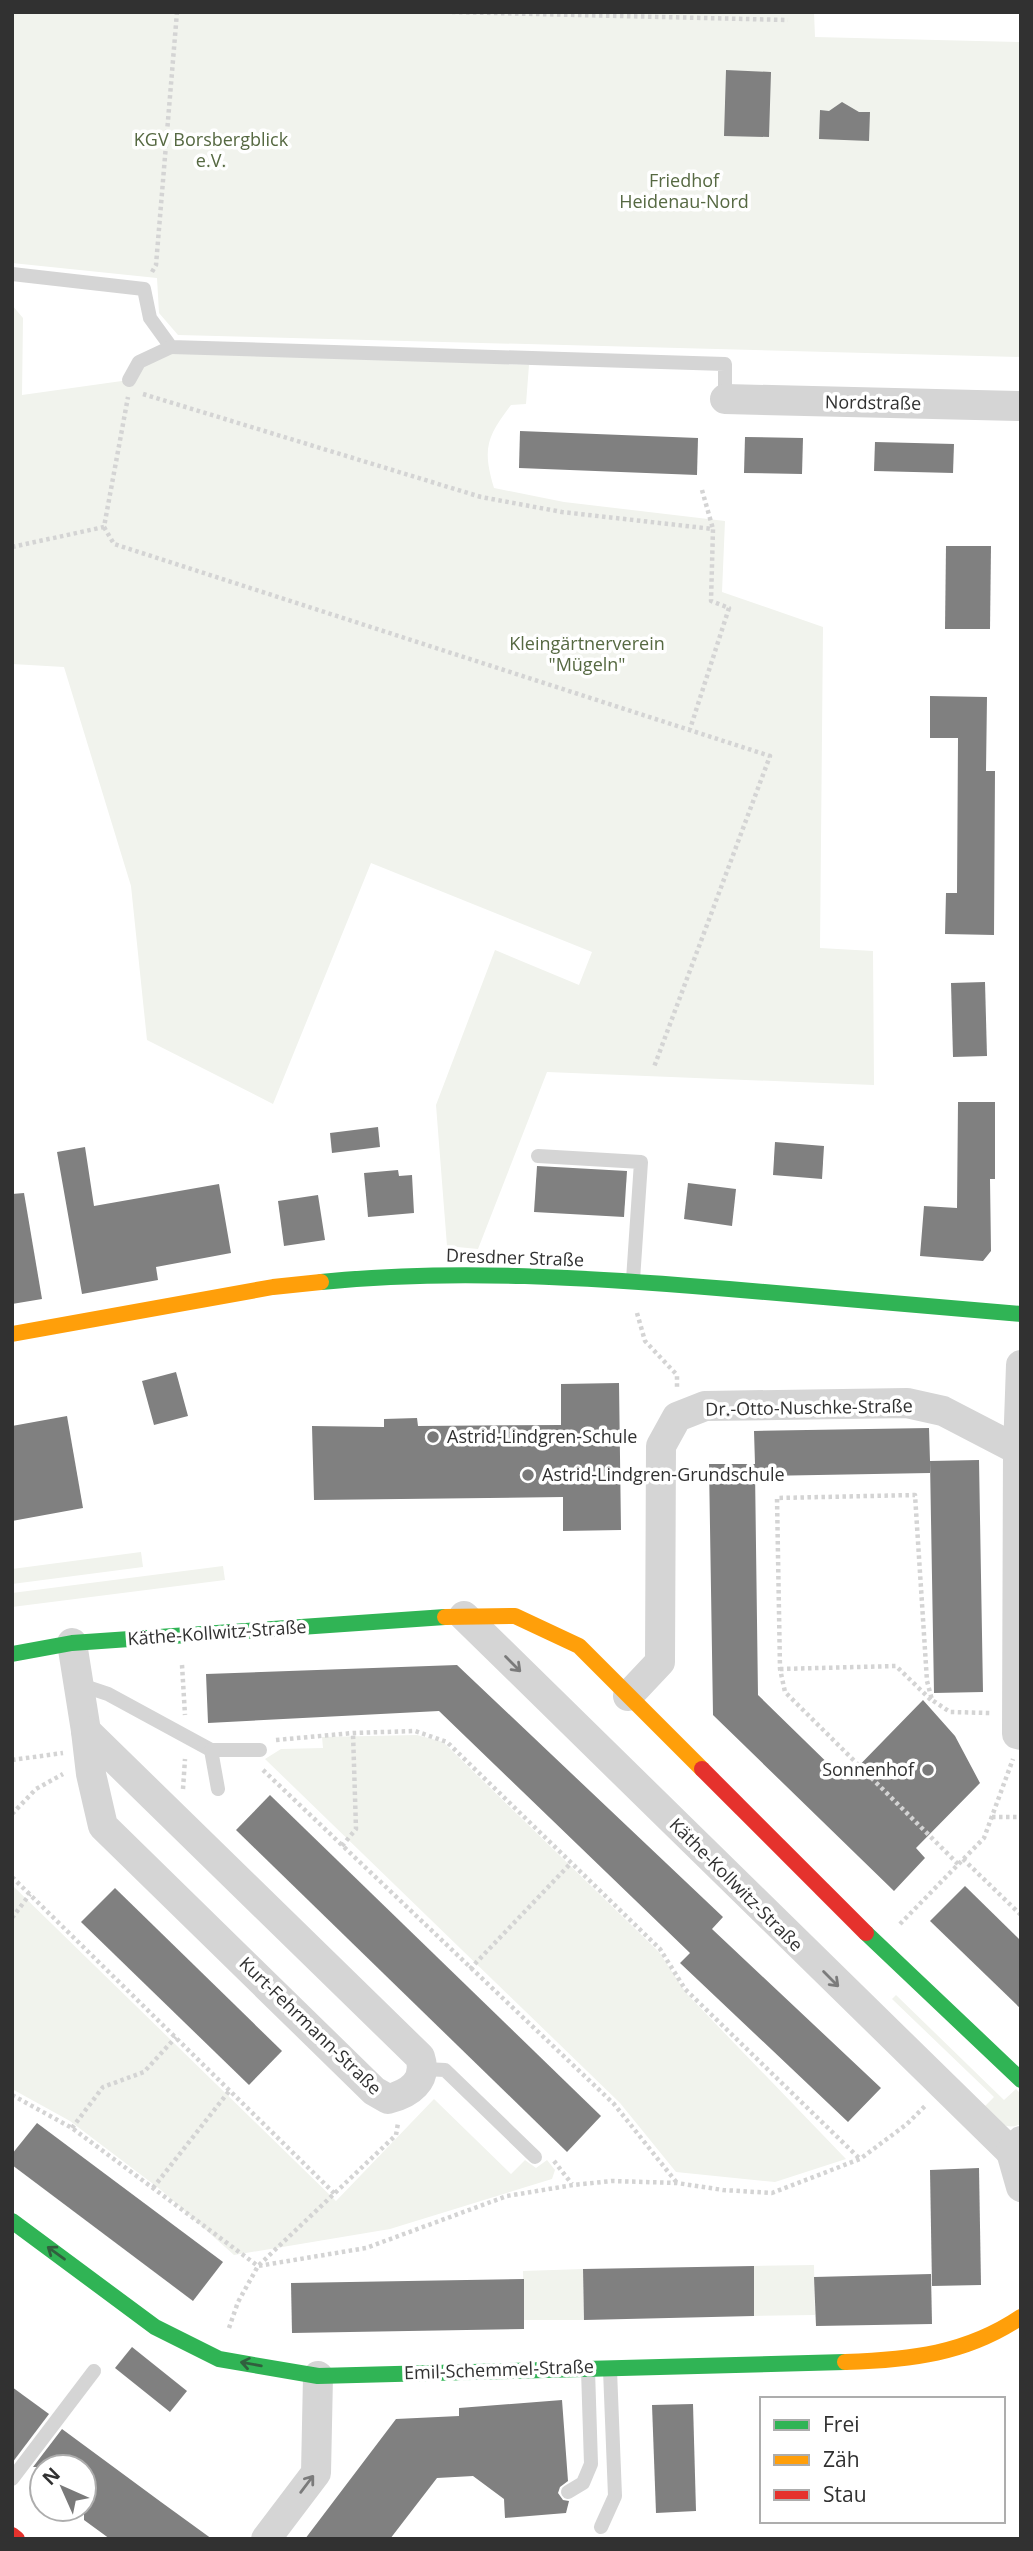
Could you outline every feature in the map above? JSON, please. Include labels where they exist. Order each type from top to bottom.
[{"type":"street","name":"Nordstraße","points":[[725,399],[1021,406]]},
{"type":"street","name":"Dresdner Straße","points":[[12,1334],[273,1287],[389,1275],[491,1274],[633,1282],[1021,1314]]},
{"type":"street","points":[[1018,1727],[1018,1450],[1021,1365]]},
{"type":"street","name":"Dr.-Otto-Nuschke-Straße","points":[[677,1417],[705,1406],[907,1403],[943,1411],[1018,1450]]},
{"type":"street","points":[[628,1696],[660,1662],[661,1446],[677,1417]]},
{"type":"street","name":"Käthe-Kollwitz-Straße","points":[[464,1616],[944,2087],[1016,2147]]},
{"type":"street","name":"Käthe-Kollwitz-Straße","points":[[12,1654],[72,1643],[464,1616],[515,1616],[579,1646],[879,1946],[1021,2080]]},
{"type":"street","name":"Kurt-Fehrmann-Straße","points":[[72,1643],[88,1752],[103,1826],[374,2091],[388,2099],[404,2096],[420,2080],[424,2069]]},
{"type":"street","points":[[88,1752],[420,2057],[424,2069]]},
{"type":"street","points":[[1016,2147],[1021,2187]]},
{"type":"street","name":"Emil-Schemmel-Straße","points":[[12,2221],[155,2327],[219,2358],[318,2376],[903,2360],[956,2352],[996,2336],[1021,2317]]},
{"type":"street","points":[[266,2539],[316,2473],[318,2376]]},
{"type":"lane","points":[[12,274],[144,289],[150,318],[170,347]]},
{"type":"lane","points":[[129,380],[139,362],[170,347],[726,364],[725,399]]},
{"type":"lane","points":[[538,1156],[641,1162],[633,1282]]},
{"type":"lane","points":[[78,1684],[108,1694],[211,1750],[260,1750]]},
{"type":"lane","points":[[211,1750],[218,1789]]},
{"type":"lane","points":[[424,2069],[445,2070],[535,2157]]},
{"type":"lane","points":[[601,2527],[615,2496],[610,2366]]},
{"type":"lane","points":[[568,2492],[583,2483],[591,2464],[588,2368]]},
{"type":"lane","points":[[12,2479],[94,2371]]},
{"type":"path","points":[[144,289],[156,265],[177,12]]},
{"type":"path","points":[[452,12],[788,20]]},
{"type":"path","points":[[129,380],[104,527],[114,544],[770,756],[654,1067]]},
{"type":"path","points":[[128,397],[139,393],[481,497],[562,512],[713,529]]},
{"type":"path","points":[[690,729],[729,608],[711,601],[713,529],[702,490]]},
{"type":"path","points":[[12,547],[104,527]]},
{"type":"path","points":[[649,1311],[636,1309],[645,1341],[677,1375],[677,1417]]},
{"type":"path","points":[[932,1700],[927,1681],[915,1495],[776,1498],[780,1669],[785,1692],[958,1864]]},
{"type":"path","points":[[780,1669],[896,1666],[932,1700],[950,1712],[1018,1727],[1012,1770],[984,1838],[879,1946]]},
{"type":"path","points":[[260,1750],[277,1739],[353,1732],[415,1731],[447,1742],[660,1949],[685,1989],[860,2159]]},
{"type":"path","points":[[342,1846],[356,1829],[353,1732]]},
{"type":"path","points":[[242,1750],[614,2104],[677,2183]]},
{"type":"path","points":[[12,1760],[88,1752]]},
{"type":"path","points":[[12,1814],[36,1789],[63,1774],[88,1752]]},
{"type":"path","points":[[992,1817],[1021,1817]]},
{"type":"path","points":[[963,1859],[1021,1915]]},
{"type":"path","points":[[470,1969],[571,1863]]},
{"type":"path","points":[[12,1877],[335,2194]]},
{"type":"path","points":[[12,1918],[30,1894]]},
{"type":"path","points":[[72,2128],[103,2087],[144,2072],[176,2037]]},
{"type":"path","points":[[12,2095],[72,2128],[258,2266],[366,2248],[508,2196],[612,2181],[677,2183],[723,2190],[772,2193],[860,2159],[907,2124],[944,2087]]},
{"type":"path","points":[[153,2188],[230,2090]]},
{"type":"path","points":[[219,2358],[238,2302],[258,2266],[396,2135],[404,2096]]},
{"type":"green space","points":[[12,12],[814,12],[815,37],[1021,42],[1021,357],[178,335],[159,313],[157,278],[12,263]]},
{"type":"green space","name":"Kleingärtnerverein \"Mügeln\"","points":[[12,305],[23,318],[22,395],[129,380],[144,366],[173,352],[529,365],[526,404],[511,405],[489,444],[488,463],[494,488],[564,502],[725,521],[722,592],[823,627],[820,948],[873,951],[874,1085],[547,1072],[478,1249],[447,1246],[436,1105],[495,950],[579,985],[592,952],[371,863],[273,1104],[147,1040],[131,886],[64,667],[12,664]]},
{"type":"green space","points":[[141,1552],[143,1567],[12,1584],[12,1569]]},
{"type":"green space","points":[[223,1566],[225,1580],[12,1607],[12,1593]]},
{"type":"green space","points":[[417,1735],[443,1742],[659,1952],[686,1993],[846,2159],[775,2182],[676,2172],[620,2103],[265,1759],[281,1749],[323,1748],[322,1737]]},
{"type":"green space","points":[[12,1885],[336,2201],[434,2099],[511,2174],[525,2160],[536,2168],[547,2160],[555,2170],[552,2179],[390,2229],[234,2255],[161,2190],[70,2121],[12,2089]]},
{"type":"green space","points":[[896,1995],[1004,2100],[1016,2089],[1021,2094],[1021,2124],[1004,2125],[982,2109],[994,2097],[892,1999]]},
{"type":"green space","points":[[814,2265],[815,2315],[754,2316],[754,2266]]},
{"type":"green space","points":[[583,2269],[584,2320],[524,2320],[523,2271]]},
{"type":"building","points":[[726,70],[771,72],[769,137],[724,136]]},
{"type":"building","points":[[842,102],[859,112],[870,112],[869,141],[819,139],[820,110],[829,111]]},
{"type":"building","points":[[520,431],[698,438],[697,475],[519,468]]},
{"type":"building","points":[[745,437],[803,438],[802,474],[744,473]]},
{"type":"building","points":[[875,442],[954,444],[953,473],[874,471]]},
{"type":"building","points":[[946,546],[991,546],[990,629],[945,629]]},
{"type":"building","points":[[930,696],[987,697],[986,771],[995,771],[994,935],[945,934],[946,893],[957,893],[958,738],[930,738]]},
{"type":"building","points":[[985,982],[987,1056],[953,1057],[951,983]]},
{"type":"building","points":[[958,1102],[995,1102],[995,1179],[990,1179],[991,1251],[983,1261],[920,1256],[924,1206],[957,1208]]},
{"type":"building","points":[[378,1127],[380,1147],[332,1153],[330,1133]]},
{"type":"building","points":[[775,1142],[824,1146],[822,1179],[773,1175]]},
{"type":"building","points":[[85,1147],[94,1206],[219,1184],[231,1253],[156,1267],[158,1280],[82,1294],[57,1152]]},
{"type":"building","points":[[537,1166],[627,1171],[624,1217],[534,1212]]},
{"type":"building","points":[[398,1170],[399,1176],[412,1175],[414,1213],[368,1217],[364,1173]]},
{"type":"building","points":[[688,1183],[736,1189],[732,1226],[684,1219]]},
{"type":"building","points":[[24,1193],[42,1299],[12,1304],[12,1194]]},
{"type":"building","points":[[318,1195],[325,1240],[284,1246],[278,1201]]},
{"type":"building","points":[[176,1372],[188,1416],[154,1425],[142,1381]]},
{"type":"building","points":[[619,1383],[621,1530],[563,1531],[563,1497],[314,1500],[312,1426],[384,1427],[384,1419],[417,1418],[418,1426],[561,1425],[561,1384]]},
{"type":"building","points":[[67,1416],[83,1508],[12,1521],[12,1426]]},
{"type":"building","points":[[929,1428],[930,1473],[755,1476],[758,1695],[845,1780],[923,1700],[955,1736],[980,1783],[916,1848],[925,1858],[894,1891],[713,1715],[709,1464],[755,1464],[754,1431]]},
{"type":"building","points":[[979,1460],[983,1692],[934,1693],[930,1461]]},
{"type":"building","points":[[457,1665],[723,1917],[712,1929],[881,2088],[848,2122],[680,1963],[690,1953],[439,1711],[208,1723],[206,1674]]},
{"type":"building","points":[[270,1795],[601,2116],[567,2152],[236,1830]]},
{"type":"building","points":[[965,1886],[1021,1941],[1021,2009],[930,1921]]},
{"type":"building","points":[[115,1888],[282,2051],[249,2085],[81,1922]]},
{"type":"building","points":[[37,2123],[223,2262],[193,2301],[12,2165],[12,2154]]},
{"type":"building","points":[[979,2168],[981,2285],[932,2286],[930,2170]]},
{"type":"building","points":[[754,2266],[754,2316],[584,2320],[583,2269]]},
{"type":"building","points":[[931,2274],[932,2324],[816,2326],[814,2277]]},
{"type":"building","points":[[524,2279],[524,2329],[292,2333],[291,2283]]},
{"type":"building","points":[[132,2347],[187,2391],[170,2412],[115,2368]]},
{"type":"building","points":[[12,2387],[49,2414],[12,2463]]},
{"type":"building","points":[[562,2400],[568,2481],[560,2487],[558,2493],[563,2500],[569,2501],[566,2513],[505,2518],[504,2499],[473,2476],[437,2478],[390,2539],[305,2539],[396,2419],[459,2416],[459,2408]]},
{"type":"building","points":[[693,2404],[696,2511],[656,2513],[652,2405]]},
{"type":"building","points":[[62,2429],[95,2453],[44,2453]]},
{"type":"building","points":[[98,2455],[212,2539],[110,2539],[88,2523],[98,2523]]},
{"type":"traffic: fast","points":[[321,1282],[474,1275],[576,1278],[1021,1314]]},
{"type":"traffic: fast","points":[[12,1654],[72,1643],[445,1617]]},
{"type":"traffic: fast","points":[[866,1933],[1021,2080]]},
{"type":"traffic: fast","points":[[12,2221],[155,2327],[219,2359],[318,2376],[845,2362]]},
{"type":"traffic: slow","points":[[12,1334],[273,1287],[321,1282]]},
{"type":"traffic: slow","points":[[445,1617],[515,1616],[579,1646],[702,1769]]},
{"type":"traffic: slow","points":[[845,2362],[937,2353],[979,2339],[1021,2317]]},
{"type":"traffic: jam","points":[[702,1769],[866,1933]]},
{"type":"traffic: jam","points":[[12,2535],[17,2539]]},
{"type":"place","name":"Astrid-Lindgren-Schule","points":[[433,1437]]},
{"type":"place","name":"Astrid-Lindgren-Grundschule","points":[[528,1475]]},
{"type":"place","name":"Sonnenhof","points":[[928,1770]]},
{"type":"park label","name":"KGV Borsbergblick e.V.","points":[[211,150]]},
{"type":"park label","name":"Friedhof Heidenau-Nord","points":[[684,191]]}]
